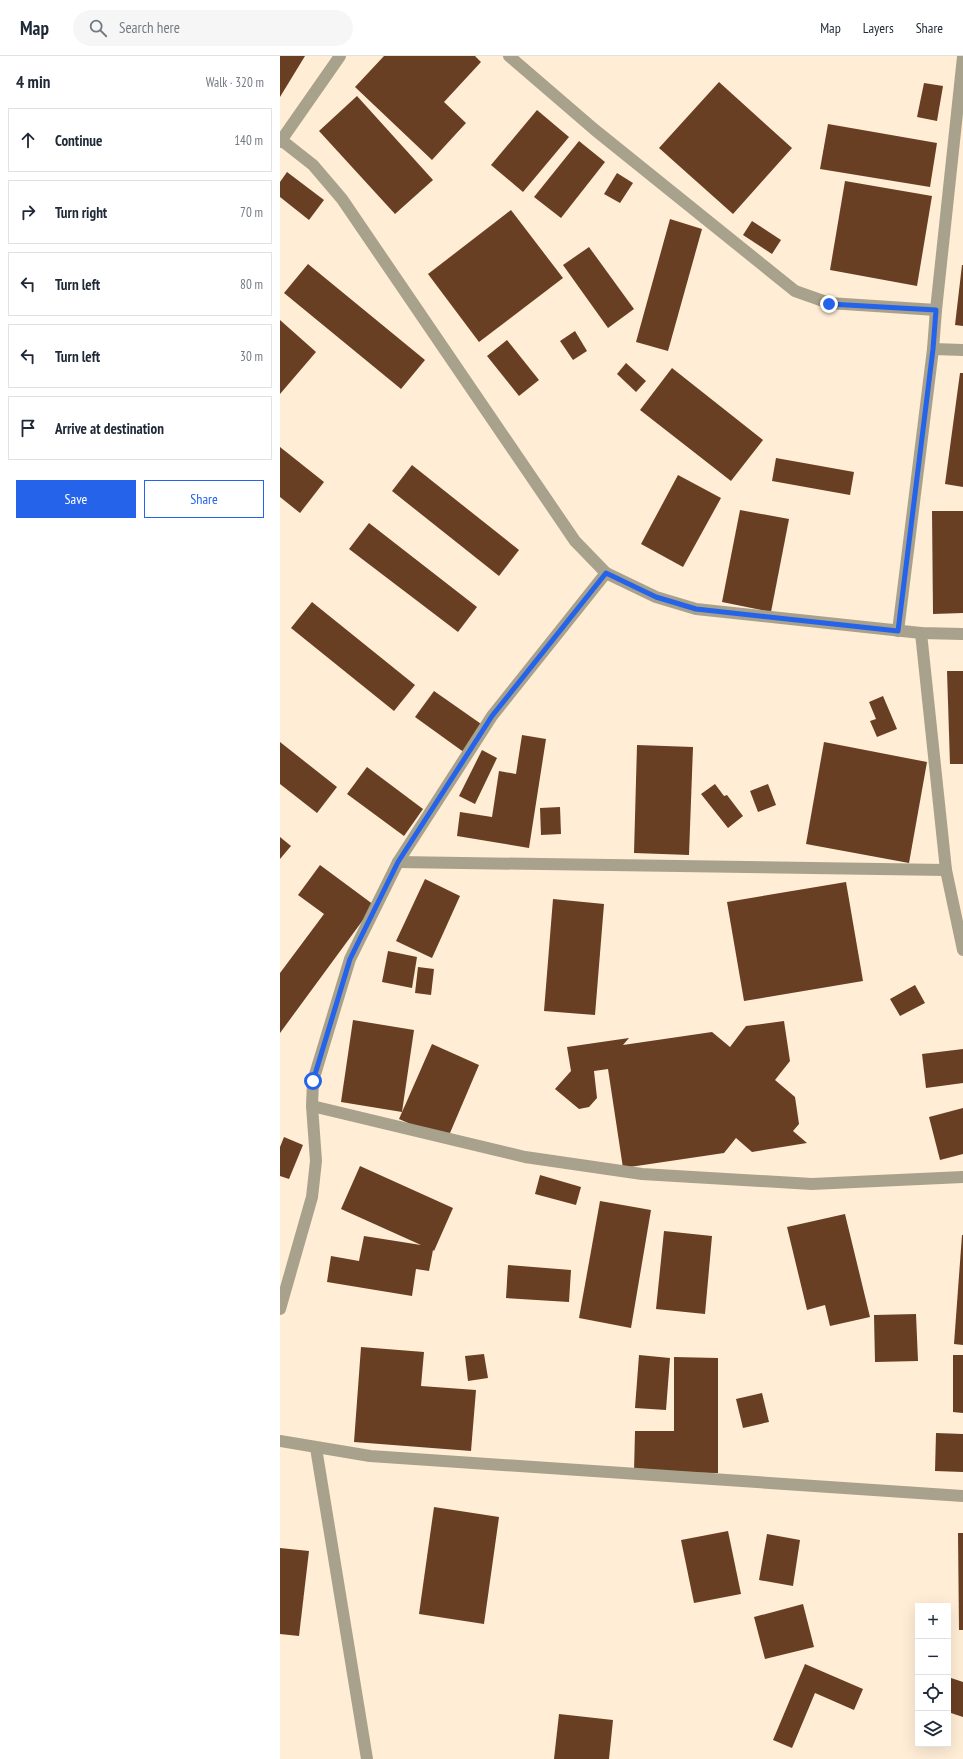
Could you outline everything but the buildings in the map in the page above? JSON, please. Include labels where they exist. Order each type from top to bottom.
[{"type":"street","points":[[340,56],[280,140],[313,164],[342,199],[575,541],[606,573],[656,597],[696,609],[898,631],[963,634]]},
{"type":"street","points":[[509,56],[595,130],[794,291],[829,304],[936,310]]},
{"type":"street","points":[[898,631],[933,349],[962,57]]},
{"type":"street","points":[[933,349],[963,350]]},
{"type":"street","points":[[280,1309],[312,1197],[316,1161],[312,1106],[313,1081],[350,959],[398,862],[492,716],[606,573]]},
{"type":"street","points":[[921,633],[946,870],[963,950]]},
{"type":"street","points":[[398,862],[946,870]]},
{"type":"street","points":[[312,1106],[525,1157],[642,1174],[812,1184],[963,1177]]},
{"type":"street","points":[[280,1441],[378,1457],[963,1496]]},
{"type":"street","points":[[316,1448],[367,1759]]},
{"type":"route","points":[[313,1081],[350,959],[398,862],[492,716],[606,573],[656,597],[696,609],[898,631],[933,349],[936,310],[829,304]]}]
